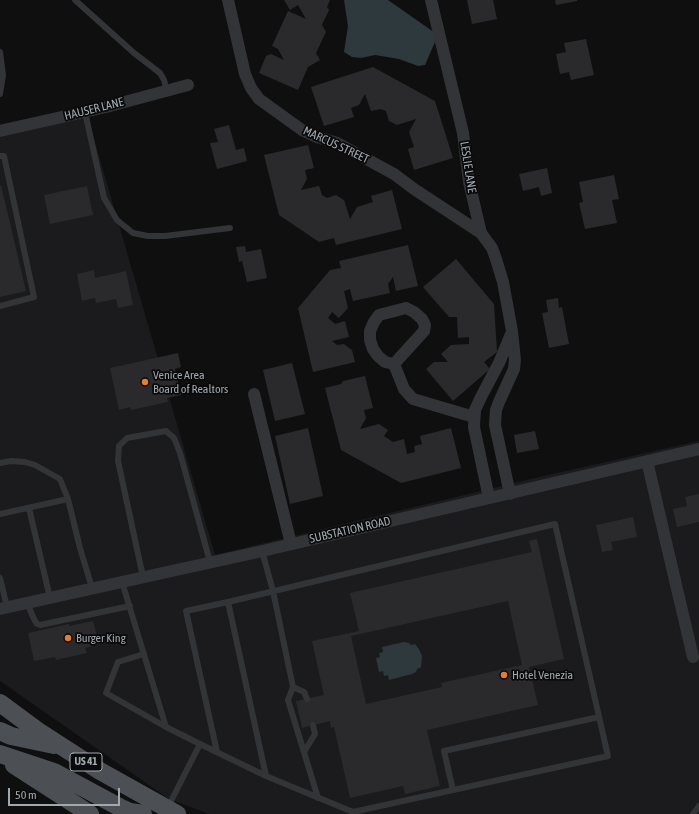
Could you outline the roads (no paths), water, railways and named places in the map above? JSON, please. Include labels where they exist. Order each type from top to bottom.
[{"type":"main road","name":"US 41","points":[[0,703],[100,771],[166,812]]},
{"type":"main road","points":[[0,731],[12,736],[62,746]]},
{"type":"main road","points":[[0,755],[90,814]]},
{"type":"main road","points":[[0,755],[54,772],[121,808],[130,812],[143,814]]},
{"type":"street","name":"MARCUS STREET","points":[[228,0],[245,74],[251,88],[259,99],[302,130],[317,137],[337,143],[394,174],[481,234]]},
{"type":"street","name":"LESLIE LANE","points":[[431,0],[462,133],[468,182],[481,234],[492,248],[503,282],[512,330],[515,360],[514,369],[496,410],[495,425],[510,494]]},
{"type":"street","name":"HAUSER LANE","points":[[0,131],[85,112],[188,85]]},
{"type":"street","points":[[406,308],[414,312],[422,319],[425,325],[424,331],[394,364],[385,362],[378,356],[373,349],[370,340],[370,331],[379,315],[406,308]]},
{"type":"street","points":[[489,498],[474,427],[474,417],[480,397],[499,363],[512,330]]},
{"type":"street","points":[[394,364],[404,389],[413,399],[474,417]]},
{"type":"street","points":[[254,394],[291,544]]},
{"type":"street","name":"SUBSTATION ROAD","points":[[3,608],[262,551],[699,449]]},
{"type":"street","points":[[647,461],[693,657]]},
{"type":"lane","points":[[74,0],[134,53],[160,73],[167,91]]},
{"type":"lane","points":[[0,52],[3,75],[0,94]]},
{"type":"lane","points":[[85,112],[104,198],[117,220],[132,233],[148,236],[160,236],[230,228]]},
{"type":"lane","points":[[0,156],[4,156],[34,297],[0,306]]},
{"type":"lane","points":[[143,577],[118,461],[119,446],[126,438],[166,431],[174,438],[180,453],[210,562]]},
{"type":"lane","points":[[0,464],[11,461],[25,462],[35,465],[60,479],[68,499],[92,588]]},
{"type":"lane","points":[[0,514],[68,499]]},
{"type":"lane","points":[[29,508],[50,598]]},
{"type":"lane","points":[[144,654],[118,662],[106,693],[166,727],[200,744],[266,776],[353,812],[608,756],[555,524],[186,611],[217,752]]},
{"type":"lane","points":[[262,551],[273,591],[293,687],[288,700],[318,798]]},
{"type":"lane","points":[[0,578],[3,608]]},
{"type":"lane","points":[[122,582],[166,727]]},
{"type":"lane","points":[[228,602],[266,776]]},
{"type":"lane","points":[[27,603],[34,619],[37,624],[40,625],[130,606]]},
{"type":"lane","points":[[293,687],[304,692],[307,699]]},
{"type":"lane","points":[[453,790],[444,752],[599,717]]},
{"type":"lane","points":[[304,752],[315,734],[313,725]]},
{"type":"lane","points":[[166,812],[200,744]]},
{"type":"lane","points":[[694,813],[699,806]]},
{"type":"place","name":"Venice Area Board of Realtors","points":[[145,382]]},
{"type":"place","name":"Burger King","points":[[68,638]]},
{"type":"place","name":"Hotel Venezia","points":[[504,675]]}]
